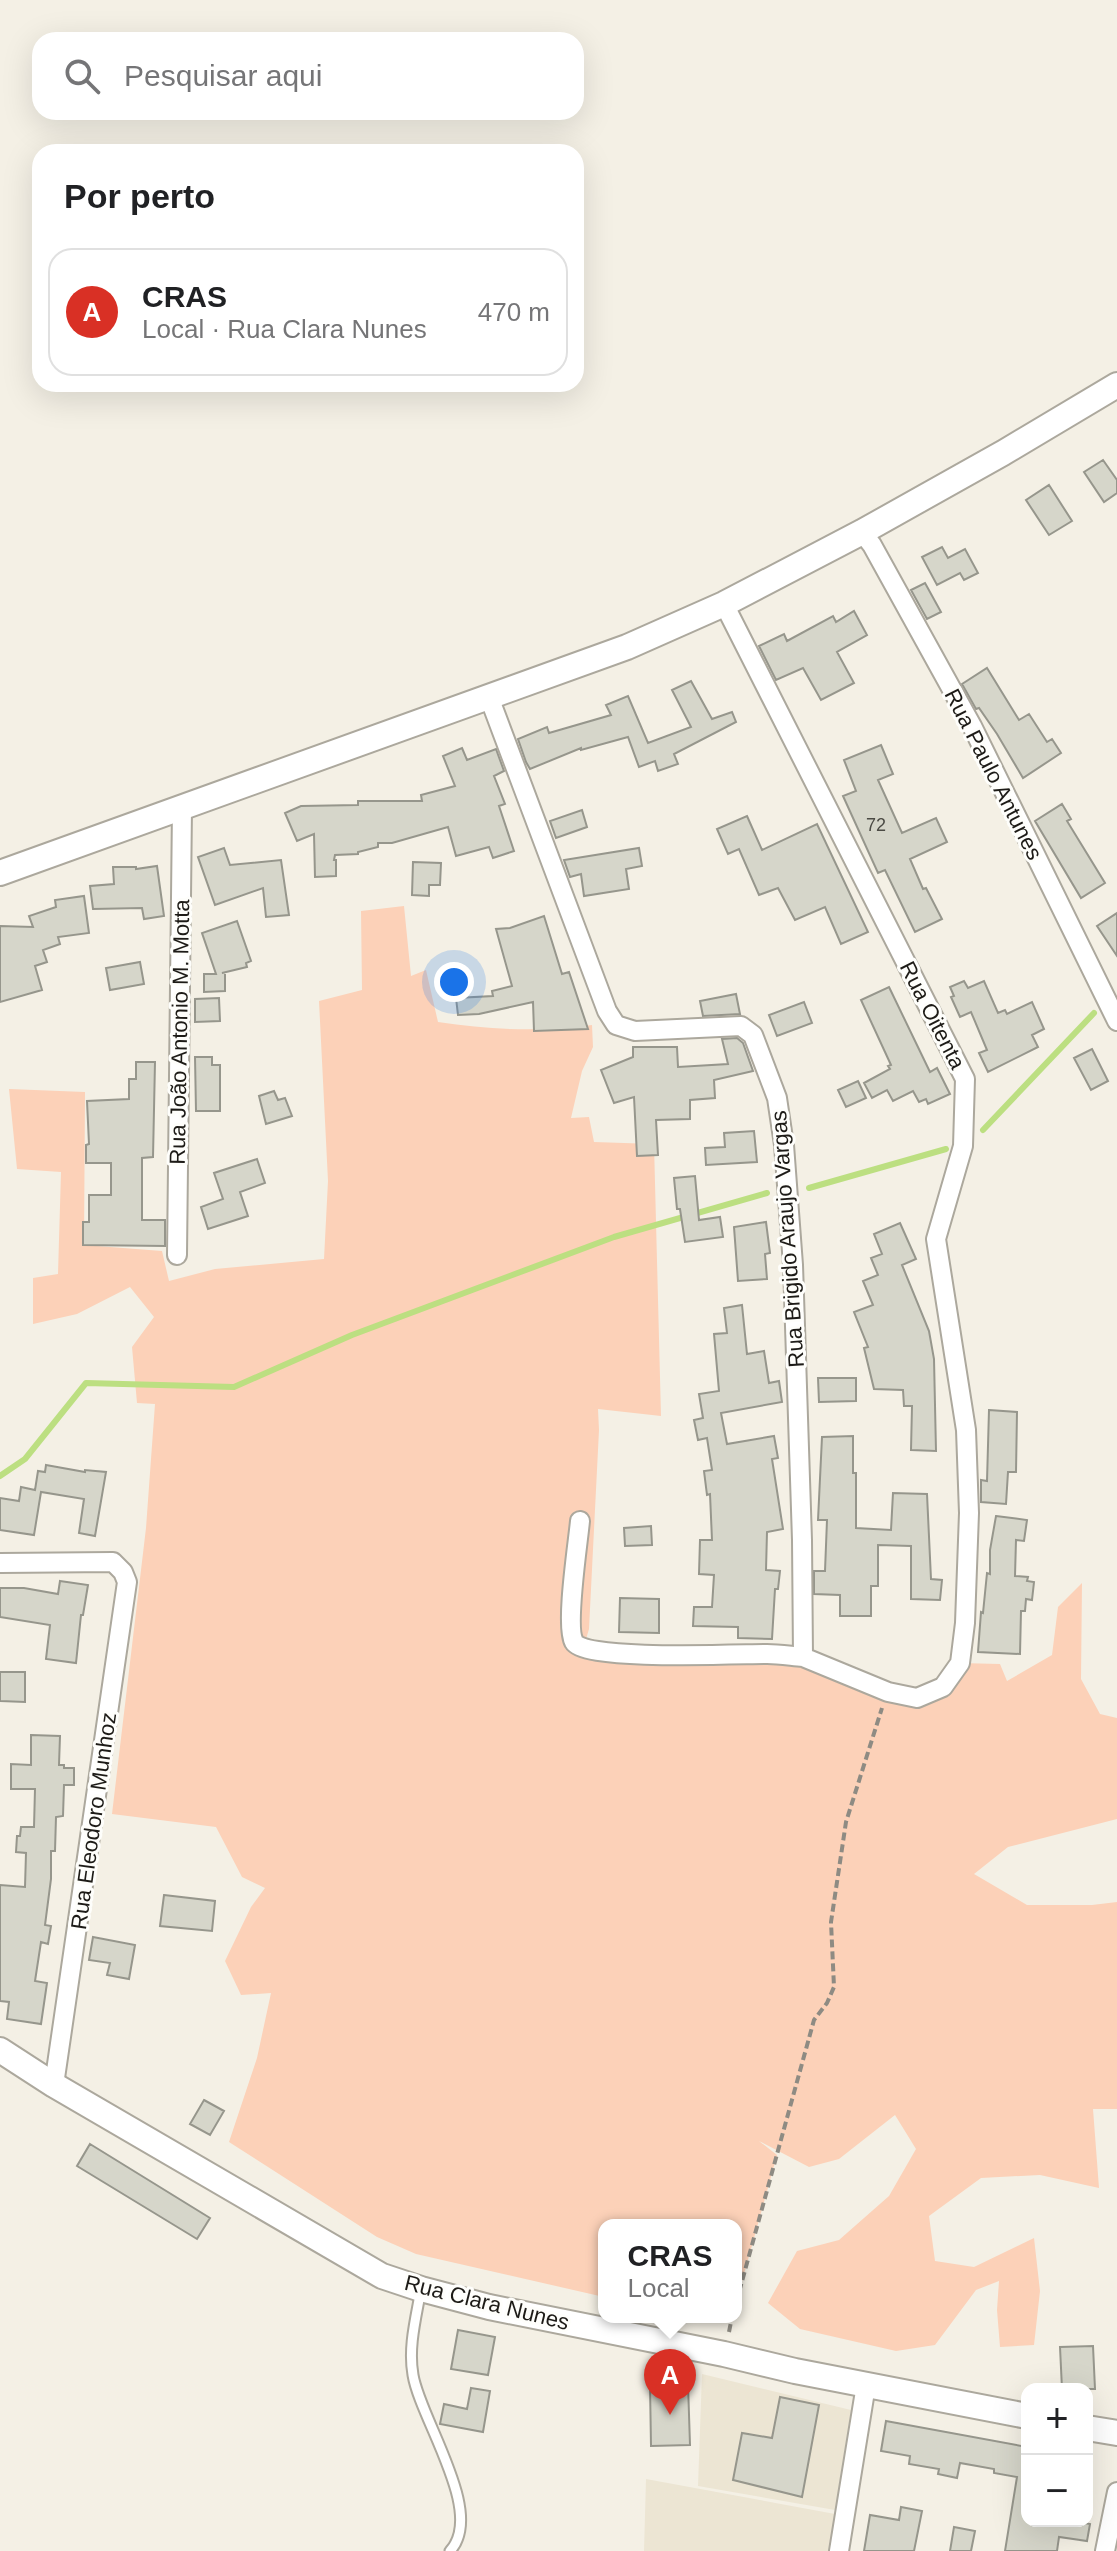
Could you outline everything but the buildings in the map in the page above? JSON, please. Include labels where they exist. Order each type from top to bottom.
[{"type":"main road","points":[[0,873],[627,647],[724,604],[862,532],[1117,385]]},
{"type":"main road","name":"Rua Clara Nunes","points":[[0,2050],[54,2085],[382,2276],[489,2307],[1021,2415]]},
{"type":"main road","points":[[1093,2429],[1117,2433]]},
{"type":"street","name":"Rua Paulo Antunes","points":[[862,532],[972,726],[1117,1021]]},
{"type":"street","name":"Rua Oitenta","points":[[724,604],[965,1079],[963,1146],[936,1239],[966,1430],[969,1513],[964,1635],[960,1663],[943,1687],[917,1698],[888,1692]]},
{"type":"street","name":"Rua Brigido Araujo Vargas","points":[[489,697],[607,1011],[616,1025],[635,1031],[741,1026],[753,1035],[777,1098],[784,1145],[793,1265],[803,1657]]},
{"type":"street","name":"Rua João Antonio M. Motta","points":[[177,1255],[182,808]]},
{"type":"street","points":[[580,1521],[572,1605],[572,1635],[578,1647],[636,1655],[771,1654],[803,1657],[888,1692]]},
{"type":"street","name":"Rua Eleodoro Munhoz","points":[[0,1563],[113,1562],[123,1572],[127,1582],[54,2085]]},
{"type":"street","points":[[839,2551],[866,2385]]},
{"type":"street","points":[[1105,2551],[1117,2492]]},
{"type":"lane","points":[[421,2289],[410,2358],[419,2401],[454,2480],[460,2508],[458,2533],[450,2551]]},
{"type":"path","points":[[742,2281],[814,2020],[834,1987],[831,1922],[846,1822],[888,1692]]},
{"type":"shaded area","points":[[404,906],[411,976],[426,970],[438,1022],[515,1029],[592,1025],[593,1047],[582,1071],[571,1118],[589,1117],[594,1142],[654,1144],[661,1416],[598,1409],[589,1629],[582,1653],[802,1660],[917,1698],[960,1663],[1000,1664],[1007,1681],[1052,1655],[1058,1607],[1082,1583],[1081,1679],[1100,1714],[1117,1718],[1117,1819],[1008,1847],[974,1874],[1027,1905],[1117,1902],[1117,2109],[1093,2109],[1099,2188],[1040,2175],[981,2178],[929,2216],[935,2261],[974,2267],[1034,2238],[1040,2291],[1034,2345],[1000,2347],[997,2310],[999,2281],[976,2290],[935,2345],[896,2351],[800,2329],[768,2303],[797,2251],[839,2240],[889,2196],[916,2149],[895,2115],[839,2159],[809,2167],[759,2141],[777,2155],[742,2281],[742,2219],[598,2219],[598,2296],[416,2254],[377,2237],[229,2142],[257,2058],[271,1993],[241,1995],[225,1961],[251,1907],[265,1888],[242,1877],[216,1827],[112,1814],[146,1528],[155,1404],[137,1403],[132,1347],[154,1317],[130,1287],[77,1314],[33,1324],[33,1278],[58,1274],[61,1172],[17,1169],[9,1089],[85,1092],[84,1245],[162,1251],[169,1281],[215,1269],[324,1259],[328,1181],[319,1001],[362,990],[361,911]]},
{"type":"shaded area","points":[[702,2374],[851,2410],[835,2510],[698,2486]]},
{"type":"shaded area","points":[[646,2479],[835,2514],[828,2551],[644,2551]]},
{"type":"waterway","points":[[983,1130],[1094,1013]]},
{"type":"waterway","points":[[809,1188],[946,1149]]},
{"type":"waterway","points":[[0,1476],[25,1459],[86,1383],[234,1387],[352,1335],[614,1237],[767,1193]]},
{"type":"place","name":"CRAS","points":[[670,2415]]}]
